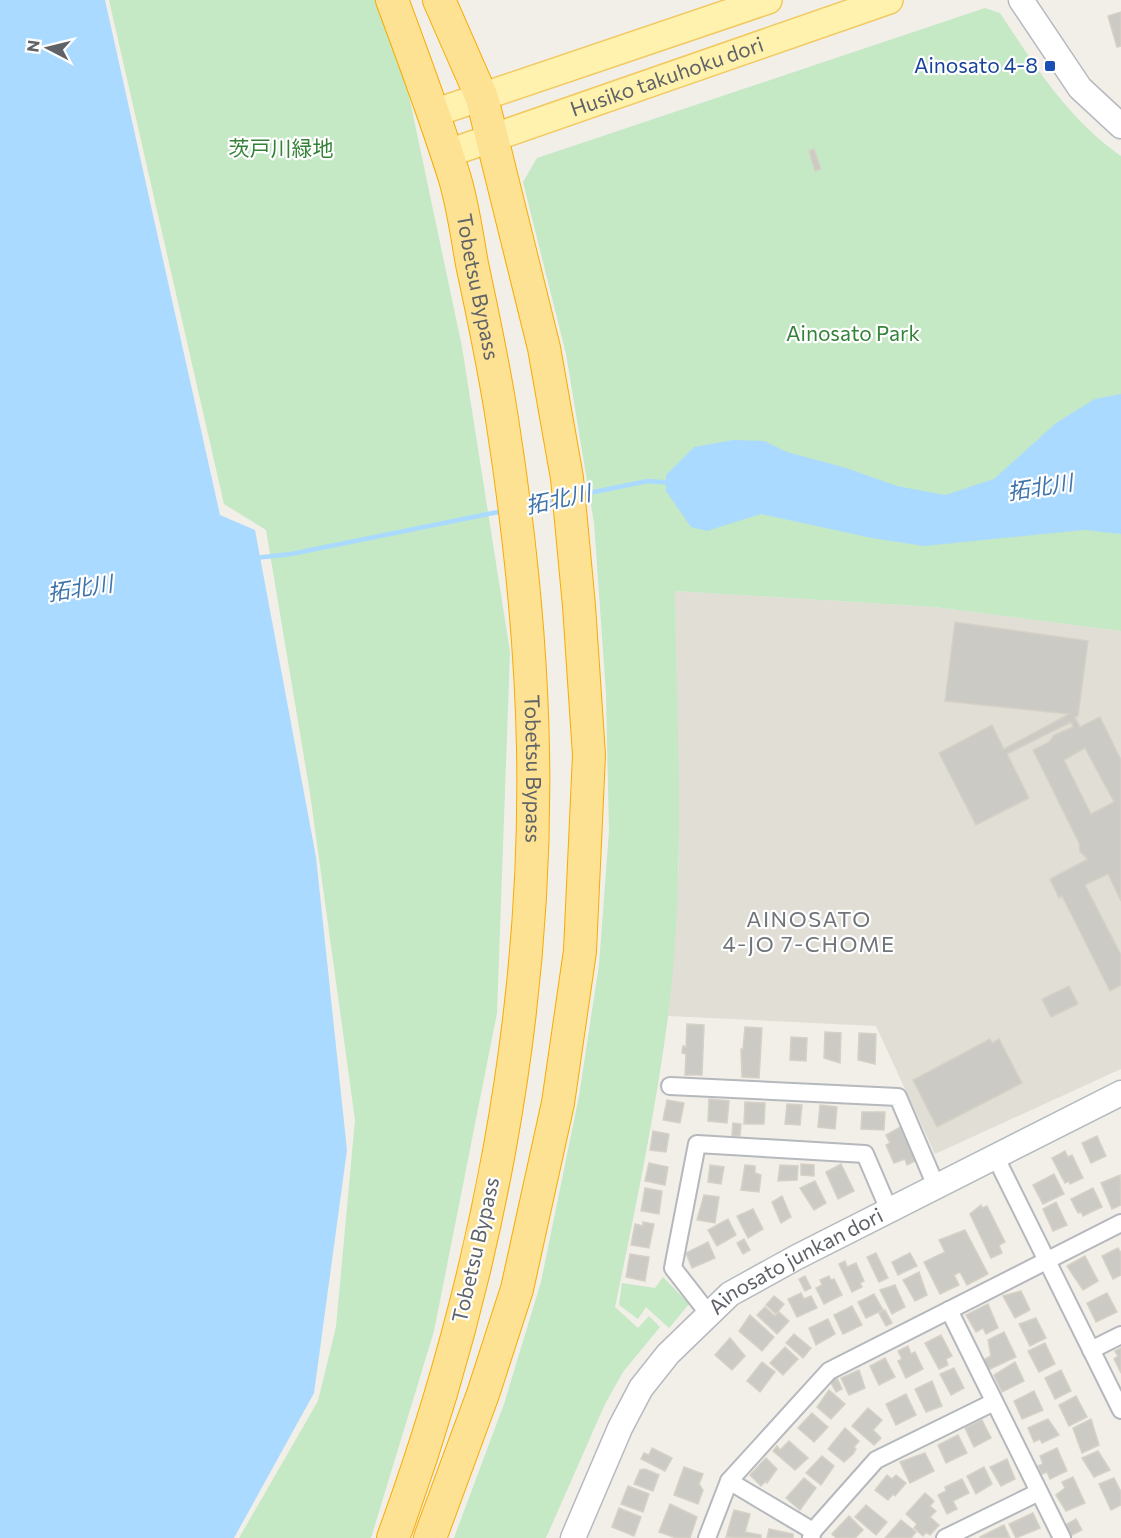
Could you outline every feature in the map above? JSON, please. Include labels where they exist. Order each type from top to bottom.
[{"type":"highway","name":"Tobetsu Bypass","points":[[392,0],[434,113],[455,181],[494,371],[515,508],[526,611],[533,749],[527,933],[510,1086],[473,1273],[415,1479],[393,1538]]},
{"type":"highway","points":[[430,1538],[483,1394],[517,1289],[558,1103],[580,951],[589,755],[579,606],[568,497],[544,348],[482,99],[439,0]]},
{"type":"main road","name":"Husiko takuhoku dori","points":[[434,113],[482,99],[768,0]]},
{"type":"main road","name":"Husiko takuhoku dori","points":[[446,154],[889,0]]},
{"type":"street","points":[[1021,0],[1080,87],[1121,126]]},
{"type":"street","points":[[670,1086],[898,1097],[936,1186]]},
{"type":"street","name":"Ainosato junkan dori","points":[[573,1538],[620,1428],[641,1388],[668,1354],[730,1294],[889,1210],[1121,1093]]},
{"type":"street","points":[[708,1313],[673,1268],[697,1144],[865,1154],[889,1210]]},
{"type":"street","points":[[995,1156],[1121,1410]]},
{"type":"street","points":[[707,1538],[729,1481],[829,1371],[1121,1223]]},
{"type":"street","points":[[949,1310],[1062,1538]]},
{"type":"street","points":[[1091,1350],[1121,1335]]},
{"type":"street","points":[[729,1481],[812,1534],[876,1460],[994,1402]]},
{"type":"street","points":[[945,1538],[1039,1492]]},
{"type":"shaded area","points":[[675,591],[934,607],[1121,631],[1121,1069],[935,1154],[876,1026],[668,1016],[679,866]]},
{"type":"green space","name":"茨戸川緑地","points":[[109,0],[376,0],[404,72],[462,347],[510,652],[497,1013],[434,1331],[371,1538],[239,1538],[318,1401],[336,1327],[355,1120],[310,793],[266,530],[224,504]]},
{"type":"green space","name":"Ainosato Park","points":[[985,8],[1000,13],[1040,72],[1069,108],[1102,141],[1121,156],[1121,631],[934,607],[675,591],[679,858],[674,964],[657,1090],[615,1307],[638,1328],[649,1316],[660,1327],[623,1372],[605,1404],[546,1538],[454,1538],[504,1404],[541,1282],[579,1096],[599,965],[609,831],[606,693],[594,523],[566,354],[523,182],[537,158]]},
{"type":"green space","points":[[663,1277],[689,1304],[669,1328],[646,1307],[638,1319],[619,1305],[622,1283],[655,1288]]},
{"type":"water","points":[[0,0],[105,0],[220,515],[255,530],[316,857],[347,1150],[314,1393],[234,1538],[0,1538]]},
{"type":"water","points":[[1121,394],[1121,534],[1084,530],[924,546],[872,538],[761,514],[707,531],[691,527],[666,491],[666,475],[694,447],[733,440],[764,441],[787,452],[846,468],[897,486],[945,495],[994,479],[1056,423],[1095,399]]},
{"type":"building","points":[[1121,12],[1121,46],[1117,47],[1108,16]]},
{"type":"building","points":[[814,149],[821,169],[815,171],[809,151]]},
{"type":"building","points":[[955,622],[1088,641],[1078,716],[1075,717],[1080,727],[1100,717],[1121,760],[1121,901],[1108,874],[1085,885],[1121,955],[1121,985],[1110,991],[1062,896],[1059,898],[1050,879],[1088,859],[1080,852],[1079,843],[1033,750],[1049,742],[1054,735],[1073,727],[1071,722],[1007,754],[1029,798],[976,825],[939,753],[992,725],[1004,749],[1069,714],[945,701]],"holes":[[[1085,748],[1114,802],[1091,814],[1064,760]]]},
{"type":"building","points":[[1069,986],[1078,1004],[1051,1017],[1042,999]]},
{"type":"building","points":[[687,1024],[704,1025],[702,1075],[685,1075],[686,1054],[682,1053],[683,1046],[686,1047]]},
{"type":"building","points":[[745,1027],[762,1028],[759,1078],[742,1077],[741,1049],[743,1049]]},
{"type":"building","points":[[825,1032],[841,1033],[840,1063],[824,1058]]},
{"type":"building","points":[[859,1033],[876,1034],[875,1064],[858,1060]]},
{"type":"building","points":[[791,1037],[807,1038],[806,1061],[790,1060]]},
{"type":"building","points":[[990,1039],[992,1043],[999,1039],[1022,1083],[937,1127],[913,1080]]},
{"type":"building","points":[[709,1099],[729,1101],[727,1123],[708,1121]]},
{"type":"building","points":[[667,1100],[684,1103],[680,1123],[663,1120]]},
{"type":"building","points":[[745,1102],[765,1103],[764,1124],[744,1124]]},
{"type":"building","points":[[787,1104],[802,1105],[800,1125],[785,1124]]},
{"type":"building","points":[[820,1105],[837,1107],[835,1129],[818,1127]]},
{"type":"building","points":[[862,1112],[885,1112],[884,1130],[861,1129]]},
{"type":"building","points":[[733,1123],[741,1124],[740,1136],[732,1136]]},
{"type":"building","points":[[902,1126],[919,1159],[907,1165],[905,1159],[894,1163],[886,1145],[890,1143],[886,1135]]},
{"type":"building","points":[[653,1131],[669,1134],[666,1152],[650,1150]]},
{"type":"building","points":[[1097,1136],[1106,1156],[1091,1163],[1082,1143]]},
{"type":"building","points":[[1065,1151],[1068,1157],[1072,1155],[1083,1178],[1070,1184],[1069,1181],[1065,1183],[1052,1158]]},
{"type":"building","points":[[649,1163],[668,1167],[665,1185],[645,1181]]},
{"type":"building","points":[[801,1164],[814,1165],[814,1176],[801,1175]]},
{"type":"building","points":[[841,1164],[854,1191],[838,1199],[826,1172]]},
{"type":"building","points":[[710,1165],[724,1167],[721,1184],[708,1182]]},
{"type":"building","points":[[745,1165],[755,1166],[755,1173],[761,1175],[759,1192],[741,1190]]},
{"type":"building","points":[[780,1165],[798,1166],[797,1180],[778,1181]]},
{"type":"building","points":[[1054,1174],[1064,1194],[1043,1204],[1033,1185]]},
{"type":"building","points":[[1120,1175],[1121,1205],[1112,1209],[1101,1183]]},
{"type":"building","points":[[815,1181],[826,1203],[814,1210],[800,1188]]},
{"type":"building","points":[[645,1188],[662,1191],[659,1214],[641,1211]]},
{"type":"building","points":[[1093,1188],[1102,1207],[1083,1216],[1081,1212],[1078,1213],[1071,1199]]},
{"type":"building","points":[[704,1195],[719,1197],[715,1223],[697,1220]]},
{"type":"building","points":[[782,1196],[791,1217],[781,1223],[772,1202]]},
{"type":"building","points":[[1056,1202],[1067,1225],[1053,1231],[1043,1209]]},
{"type":"building","points":[[981,1205],[982,1208],[987,1206],[1005,1242],[999,1245],[1002,1253],[991,1258],[970,1214]]},
{"type":"building","points":[[753,1209],[763,1229],[748,1238],[737,1216]]},
{"type":"building","points":[[728,1219],[736,1235],[717,1246],[708,1230]]},
{"type":"building","points":[[643,1222],[654,1224],[649,1248],[631,1245],[635,1224],[643,1226]]},
{"type":"building","points":[[965,1230],[988,1274],[967,1285],[960,1272],[954,1275],[959,1285],[940,1294],[924,1262],[945,1252],[939,1240]]},
{"type":"building","points":[[744,1239],[750,1250],[743,1254],[737,1243]]},
{"type":"building","points":[[708,1242],[715,1258],[692,1268],[686,1253]]},
{"type":"building","points":[[1118,1248],[1121,1253],[1121,1275],[1113,1279],[1102,1256]]},
{"type":"building","points":[[876,1253],[888,1278],[879,1282],[867,1257]]},
{"type":"building","points":[[910,1253],[917,1266],[898,1275],[892,1262]]},
{"type":"building","points":[[630,1254],[649,1257],[645,1281],[626,1277]]},
{"type":"building","points":[[1085,1256],[1098,1281],[1083,1290],[1067,1266]]},
{"type":"building","points":[[845,1261],[847,1267],[856,1263],[864,1281],[860,1283],[862,1287],[852,1292],[839,1264]]},
{"type":"building","points":[[919,1272],[927,1295],[915,1301],[903,1280]]},
{"type":"building","points":[[805,1276],[811,1288],[805,1291],[799,1279]]},
{"type":"building","points":[[829,1276],[831,1280],[834,1279],[842,1295],[824,1304],[816,1288],[822,1285],[820,1280]]},
{"type":"building","points":[[895,1285],[905,1307],[892,1314],[880,1290]]},
{"type":"building","points":[[1021,1291],[1030,1310],[1015,1318],[1003,1296]]},
{"type":"building","points":[[801,1293],[804,1299],[811,1296],[817,1308],[797,1317],[788,1299]]},
{"type":"building","points":[[1107,1293],[1117,1312],[1096,1322],[1087,1303]]},
{"type":"building","points":[[874,1294],[883,1310],[866,1318],[858,1302]]},
{"type":"building","points":[[774,1296],[784,1304],[776,1314],[766,1305]]},
{"type":"building","points":[[988,1304],[998,1328],[986,1334],[983,1328],[976,1332],[966,1315]]},
{"type":"building","points":[[852,1306],[862,1325],[843,1334],[834,1315]]},
{"type":"building","points":[[765,1307],[775,1316],[779,1312],[789,1321],[777,1334],[757,1315]]},
{"type":"building","points":[[885,1310],[892,1323],[886,1326],[879,1313]]},
{"type":"building","points":[[750,1315],[774,1337],[762,1351],[739,1331]]},
{"type":"building","points":[[1036,1318],[1046,1338],[1030,1346],[1019,1324]]},
{"type":"building","points":[[828,1319],[835,1334],[816,1345],[809,1328]]},
{"type":"building","points":[[1004,1332],[1016,1357],[988,1370],[983,1360],[991,1356],[988,1340]]},
{"type":"building","points":[[794,1334],[811,1348],[803,1358],[786,1343]]},
{"type":"building","points":[[941,1335],[952,1356],[946,1359],[948,1365],[939,1369],[925,1343]]},
{"type":"building","points":[[730,1338],[745,1356],[732,1370],[715,1355]]},
{"type":"building","points":[[1045,1343],[1055,1364],[1039,1372],[1028,1351]]},
{"type":"building","points":[[908,1346],[911,1354],[915,1352],[923,1369],[906,1378],[898,1361],[902,1359],[898,1351]]},
{"type":"building","points":[[785,1347],[798,1359],[783,1375],[770,1363]]},
{"type":"building","points":[[1121,1348],[1121,1373],[1114,1359],[1118,1356],[1115,1351]]},
{"type":"building","points":[[885,1358],[895,1377],[879,1385],[870,1366]]},
{"type":"building","points":[[762,1362],[775,1372],[760,1392],[747,1381]]},
{"type":"building","points":[[1015,1362],[1024,1381],[1002,1392],[994,1375]]},
{"type":"building","points":[[954,1368],[964,1388],[951,1395],[940,1374]]},
{"type":"building","points":[[859,1370],[865,1388],[849,1395],[841,1378]]},
{"type":"building","points":[[1061,1370],[1071,1391],[1055,1399],[1045,1378]]},
{"type":"building","points":[[837,1378],[842,1389],[836,1392],[830,1381]]},
{"type":"building","points":[[932,1381],[942,1406],[926,1412],[915,1389]]},
{"type":"building","points":[[829,1390],[845,1404],[831,1419],[817,1407]]},
{"type":"building","points":[[1034,1391],[1043,1410],[1022,1419],[1014,1401]]},
{"type":"building","points":[[906,1394],[916,1415],[896,1425],[886,1404]]},
{"type":"building","points":[[1076,1396],[1087,1417],[1069,1426],[1059,1405]]},
{"type":"building","points":[[868,1408],[882,1420],[873,1430],[881,1438],[874,1445],[852,1426]]},
{"type":"building","points":[[812,1413],[828,1427],[814,1442],[798,1428]]},
{"type":"building","points":[[1048,1419],[1059,1435],[1042,1443],[1040,1439],[1034,1442],[1028,1428]]},
{"type":"building","points":[[1091,1419],[1099,1445],[1082,1453],[1073,1428]]},
{"type":"building","points":[[982,1420],[991,1438],[974,1447],[965,1428]]},
{"type":"building","points":[[845,1428],[859,1441],[854,1447],[856,1449],[853,1454],[844,1462],[828,1449]]},
{"type":"building","points":[[958,1435],[967,1453],[946,1463],[938,1445]]},
{"type":"building","points":[[789,1441],[808,1458],[795,1470],[773,1451],[777,1446],[780,1450]]},
{"type":"building","points":[[652,1448],[672,1458],[665,1471],[641,1459],[644,1453],[649,1455]]},
{"type":"building","points":[[1057,1448],[1067,1471],[1050,1479],[1047,1472],[1042,1474],[1038,1466],[1043,1464],[1040,1456]]},
{"type":"building","points":[[1098,1451],[1110,1470],[1094,1477],[1082,1458]]},
{"type":"building","points":[[925,1453],[934,1471],[910,1483],[900,1462]]},
{"type":"building","points":[[822,1456],[834,1466],[821,1485],[806,1473]]},
{"type":"building","points":[[766,1458],[777,1469],[767,1483],[766,1481],[761,1486],[750,1475]]},
{"type":"building","points":[[1007,1459],[1015,1479],[1001,1486],[990,1467]]},
{"type":"building","points":[[684,1467],[703,1474],[699,1484],[703,1490],[698,1504],[674,1495]]},
{"type":"building","points":[[984,1467],[992,1484],[976,1494],[967,1476]]},
{"type":"building","points":[[645,1469],[659,1475],[653,1491],[634,1484],[640,1470]]},
{"type":"building","points":[[887,1475],[892,1479],[896,1475],[906,1483],[895,1496],[893,1494],[888,1500],[875,1490]]},
{"type":"building","points":[[1073,1477],[1085,1503],[1066,1511],[1056,1495],[1065,1488],[1062,1482]]},
{"type":"building","points":[[804,1478],[816,1488],[800,1510],[786,1498]]},
{"type":"building","points":[[1114,1478],[1121,1492],[1121,1505],[1111,1510],[1099,1484]]},
{"type":"building","points":[[962,1479],[969,1493],[953,1501],[957,1509],[947,1514],[938,1495],[946,1491],[945,1487]]},
{"type":"building","points":[[628,1486],[649,1494],[643,1512],[621,1504]]},
{"type":"building","points":[[925,1493],[934,1501],[930,1506],[936,1511],[930,1517],[939,1525],[930,1535],[926,1532],[923,1536],[914,1528],[917,1524],[906,1514]]},
{"type":"building","points":[[670,1504],[697,1517],[690,1538],[676,1538],[659,1532]]},
{"type":"building","points":[[866,1505],[887,1522],[876,1535],[855,1517]]},
{"type":"building","points":[[619,1508],[641,1517],[634,1536],[612,1527]]},
{"type":"building","points":[[734,1510],[750,1514],[745,1532],[761,1535],[761,1538],[726,1537]]},
{"type":"building","points":[[1033,1513],[1040,1528],[1016,1538],[1009,1524]]},
{"type":"building","points":[[849,1516],[863,1530],[855,1538],[836,1538],[832,1534]]},
{"type":"building","points":[[1076,1519],[1082,1530],[1070,1536],[1065,1525]]},
{"type":"building","points":[[901,1520],[916,1532],[911,1538],[885,1538]]},
{"type":"building","points":[[1004,1525],[1010,1538],[980,1537]]},
{"type":"building","points":[[769,1529],[793,1534],[793,1538],[767,1538]]},
{"type":"waterway","name":"拓北川","points":[[579,495],[648,481],[671,483]]},
{"type":"waterway","name":"拓北川","points":[[526,506],[559,499]]},
{"type":"waterway","name":"拓北川","points":[[255,558],[291,554],[503,511]]},
{"type":"place","name":"Ainosato 4-8","points":[[1050,66]]},
{"type":"district","name":"AINOSATO 4-JO 7-CHOME","points":[[809,932]]}]
